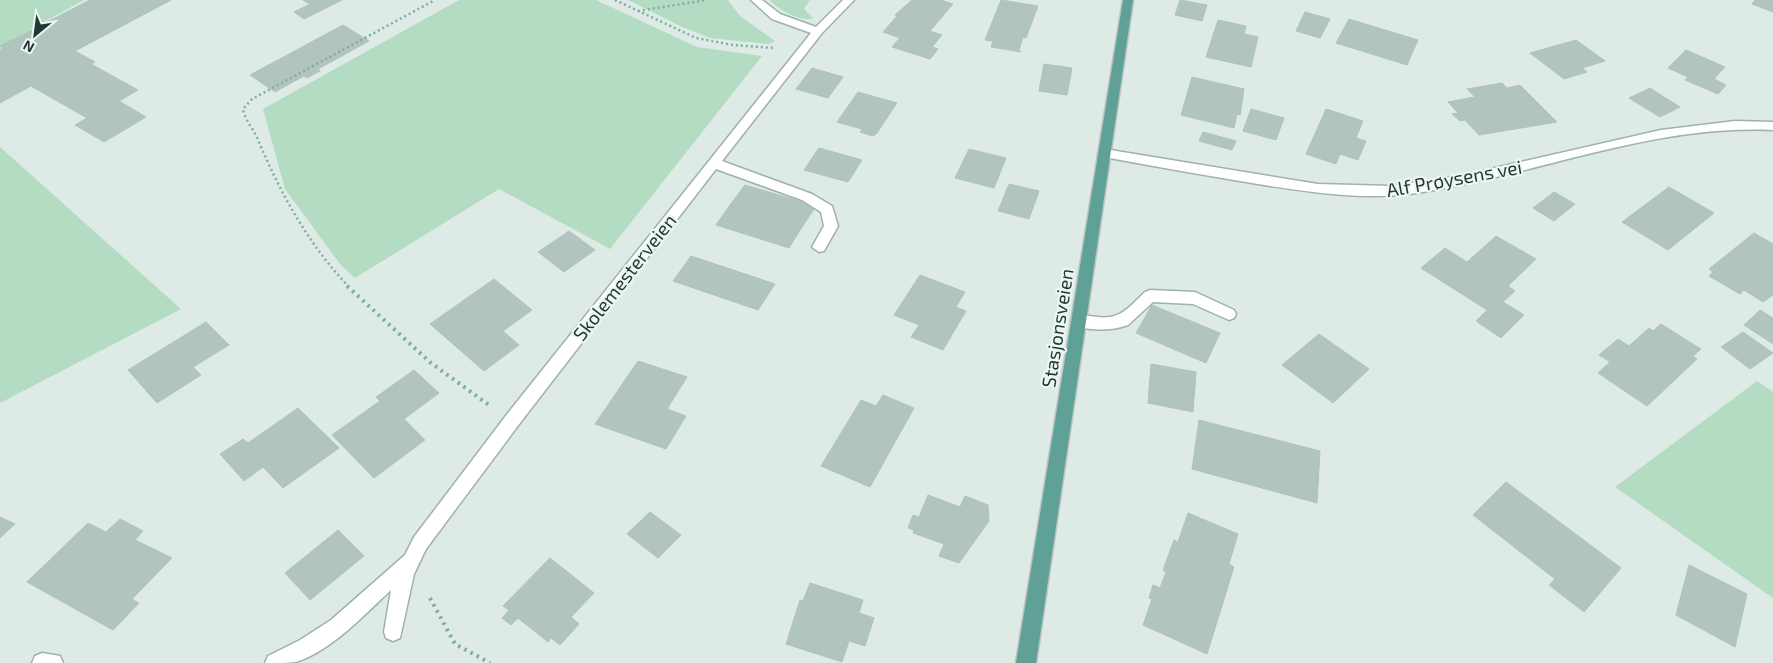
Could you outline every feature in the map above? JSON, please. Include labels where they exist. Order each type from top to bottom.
[{"type":"main road","name":"Stasjonsveien","points":[[1026,663],[1128,0]]},
{"type":"street","points":[[756,0],[773,15],[818,31]]},
{"type":"street","name":"Skolemesterveien","points":[[393,632],[396,606],[407,567],[420,543],[514,418],[713,163],[818,31],[849,0]]},
{"type":"street","name":"Alf Prøysens vei","points":[[1104,153],[1292,185],[1338,190],[1385,192],[1410,189],[1502,170],[1681,130],[1731,125],[1773,126]]},
{"type":"street","points":[[713,163],[807,197],[826,209],[831,226],[819,247]]},
{"type":"street","points":[[1078,321],[1106,324],[1123,321],[1150,296],[1195,298],[1230,314]]},
{"type":"street","name":"Skolemesterveien","points":[[275,663],[307,647],[338,626],[407,567]]},
{"type":"street","points":[[42,663],[54,663]]},
{"type":"path","points":[[435,0],[252,99],[243,109],[243,113],[256,134],[266,159],[284,194],[317,251],[333,271],[445,374],[475,397],[514,418]]},
{"type":"path","points":[[615,0],[696,38],[733,45],[802,52]]},
{"type":"path","points":[[638,11],[706,0]]},
{"type":"path","points":[[407,567],[429,596],[455,644],[466,652],[490,663]]},
{"type":"green space","points":[[0,0],[84,0],[0,46]]},
{"type":"green space","points":[[459,0],[596,0],[697,47],[762,56],[610,249],[499,189],[355,278],[340,264],[285,189],[263,109]]},
{"type":"green space","points":[[628,0],[728,0],[740,16],[775,41],[768,44],[710,38],[682,27]]},
{"type":"green space","points":[[770,0],[810,0],[804,9],[813,18],[803,19],[796,17]]},
{"type":"green space","points":[[0,147],[181,309],[0,403]]},
{"type":"green space","points":[[1757,381],[1773,392],[1773,598],[1615,487]]},
{"type":"building","points":[[90,0],[171,0],[75,51],[95,62],[91,64],[138,90],[119,101],[146,117],[104,142],[75,125],[87,118],[31,86],[0,103],[0,50],[2,48],[0,46]]},
{"type":"building","points":[[303,0],[342,0],[304,19],[294,12],[310,4]]},
{"type":"building","points":[[912,0],[941,0],[953,4],[929,32],[911,25],[900,38],[883,32],[897,16],[895,15]]},
{"type":"building","points":[[1001,0],[1038,6],[1026,38],[1023,37],[1019,50],[1021,52],[991,47],[993,41],[985,40]]},
{"type":"building","points":[[1180,0],[1207,5],[1202,21],[1175,15]]},
{"type":"building","points":[[1755,0],[1773,0],[1773,12],[1752,4]]},
{"type":"building","points":[[1305,12],[1330,19],[1320,38],[1296,31]]},
{"type":"building","points":[[1349,19],[1418,40],[1407,65],[1336,43]]},
{"type":"building","points":[[1218,20],[1246,26],[1244,34],[1258,37],[1251,67],[1206,57]]},
{"type":"building","points":[[343,25],[369,41],[318,69],[320,71],[307,78],[304,76],[275,92],[250,75]]},
{"type":"building","points":[[911,25],[942,35],[932,47],[938,49],[930,59],[892,47]]},
{"type":"building","points":[[1576,40],[1605,61],[1582,68],[1587,72],[1564,79],[1530,53]]},
{"type":"building","points":[[1686,50],[1725,67],[1714,79],[1726,85],[1718,94],[1685,80],[1688,77],[1668,68]]},
{"type":"building","points":[[1044,64],[1072,68],[1067,95],[1039,91]]},
{"type":"building","points":[[812,68],[843,77],[828,98],[796,89]]},
{"type":"building","points":[[1192,77],[1244,89],[1240,115],[1237,114],[1234,128],[1181,115]]},
{"type":"building","points":[[1502,83],[1507,88],[1520,85],[1557,122],[1479,135],[1465,120],[1460,121],[1452,114],[1458,113],[1448,102],[1475,97],[1467,89]]},
{"type":"building","points":[[1650,88],[1680,107],[1660,117],[1629,98]]},
{"type":"building","points":[[858,92],[897,103],[873,136],[860,132],[862,129],[837,122]]},
{"type":"building","points":[[1251,109],[1284,118],[1276,140],[1243,131]]},
{"type":"building","points":[[1326,109],[1363,121],[1356,138],[1366,141],[1358,160],[1340,154],[1336,164],[1306,154]]},
{"type":"building","points":[[1203,132],[1236,141],[1232,150],[1199,141]]},
{"type":"building","points":[[819,148],[862,160],[848,182],[804,170]]},
{"type":"building","points":[[969,149],[1006,158],[994,188],[955,178]]},
{"type":"building","points":[[1009,184],[1039,191],[1029,219],[998,211]]},
{"type":"building","points":[[745,185],[816,206],[802,227],[730,205]]},
{"type":"building","points":[[1669,187],[1714,213],[1668,250],[1622,222]]},
{"type":"building","points":[[1554,192],[1575,204],[1554,221],[1533,208]]},
{"type":"building","points":[[730,205],[802,227],[789,248],[716,225]]},
{"type":"building","points":[[569,231],[595,250],[564,272],[538,252]]},
{"type":"building","points":[[1754,233],[1773,244],[1773,295],[1763,302],[1744,290],[1740,294],[1709,276],[1713,272],[1709,269]]},
{"type":"building","points":[[1496,236],[1536,259],[1508,286],[1515,291],[1503,302],[1524,315],[1501,338],[1476,321],[1487,310],[1421,268],[1445,248],[1467,262]]},
{"type":"building","points":[[691,256],[775,284],[758,310],[673,281]]},
{"type":"building","points":[[920,275],[965,292],[956,307],[966,311],[943,350],[911,337],[919,325],[894,315]]},
{"type":"building","points":[[494,279],[532,310],[503,331],[519,345],[484,371],[430,324]]},
{"type":"building","points":[[1152,305],[1220,333],[1206,363],[1136,333]]},
{"type":"building","points":[[1760,310],[1773,318],[1773,344],[1744,325]]},
{"type":"building","points":[[206,322],[229,345],[193,367],[201,375],[157,403],[128,370]]},
{"type":"building","points":[[1661,324],[1701,349],[1693,356],[1697,359],[1647,406],[1598,373],[1610,362],[1599,355],[1618,339],[1629,346],[1649,328],[1653,331]]},
{"type":"building","points":[[1743,332],[1773,353],[1750,369],[1721,347]]},
{"type":"building","points":[[1319,334],[1369,369],[1333,403],[1282,365]]},
{"type":"building","points":[[638,361],[687,377],[667,409],[686,416],[666,449],[595,424]]},
{"type":"building","points":[[1151,364],[1196,372],[1193,412],[1148,403]]},
{"type":"building","points":[[414,370],[439,393],[404,419],[425,440],[374,478],[332,435],[380,401],[376,397]]},
{"type":"building","points":[[883,395],[914,408],[870,487],[821,466],[861,400],[876,406]]},
{"type":"building","points":[[298,408],[339,448],[283,488],[263,467],[244,481],[220,454],[243,439],[248,443]]},
{"type":"building","points":[[1199,420],[1320,451],[1317,503],[1192,469]]},
{"type":"building","points":[[1506,482],[1621,568],[1584,612],[1549,585],[1555,579],[1473,515]]},
{"type":"building","points":[[928,495],[960,507],[965,496],[988,505],[989,521],[959,563],[939,556],[944,544],[913,533],[914,530],[908,528],[913,515],[919,517]]},
{"type":"building","points":[[650,512],[681,535],[658,558],[627,534]]},
{"type":"building","points":[[1188,513],[1238,534],[1229,564],[1234,567],[1207,654],[1143,625],[1152,599],[1149,598],[1153,585],[1160,588],[1166,572],[1163,570],[1174,540],[1178,542]]},
{"type":"building","points":[[0,517],[15,524],[0,538]]},
{"type":"building","points":[[120,519],[143,531],[135,540],[172,558],[132,599],[139,603],[113,630],[27,582],[88,523],[106,532]]},
{"type":"building","points":[[338,530],[364,556],[310,600],[285,573]]},
{"type":"building","points":[[550,558],[594,593],[571,617],[579,624],[560,645],[551,638],[548,642],[518,618],[511,625],[502,618],[509,610],[503,606]]},
{"type":"building","points":[[1689,565],[1747,594],[1735,647],[1676,615]]},
{"type":"building","points":[[810,583],[863,600],[859,613],[874,618],[865,646],[849,641],[842,662],[786,644],[800,600],[803,601]]}]
